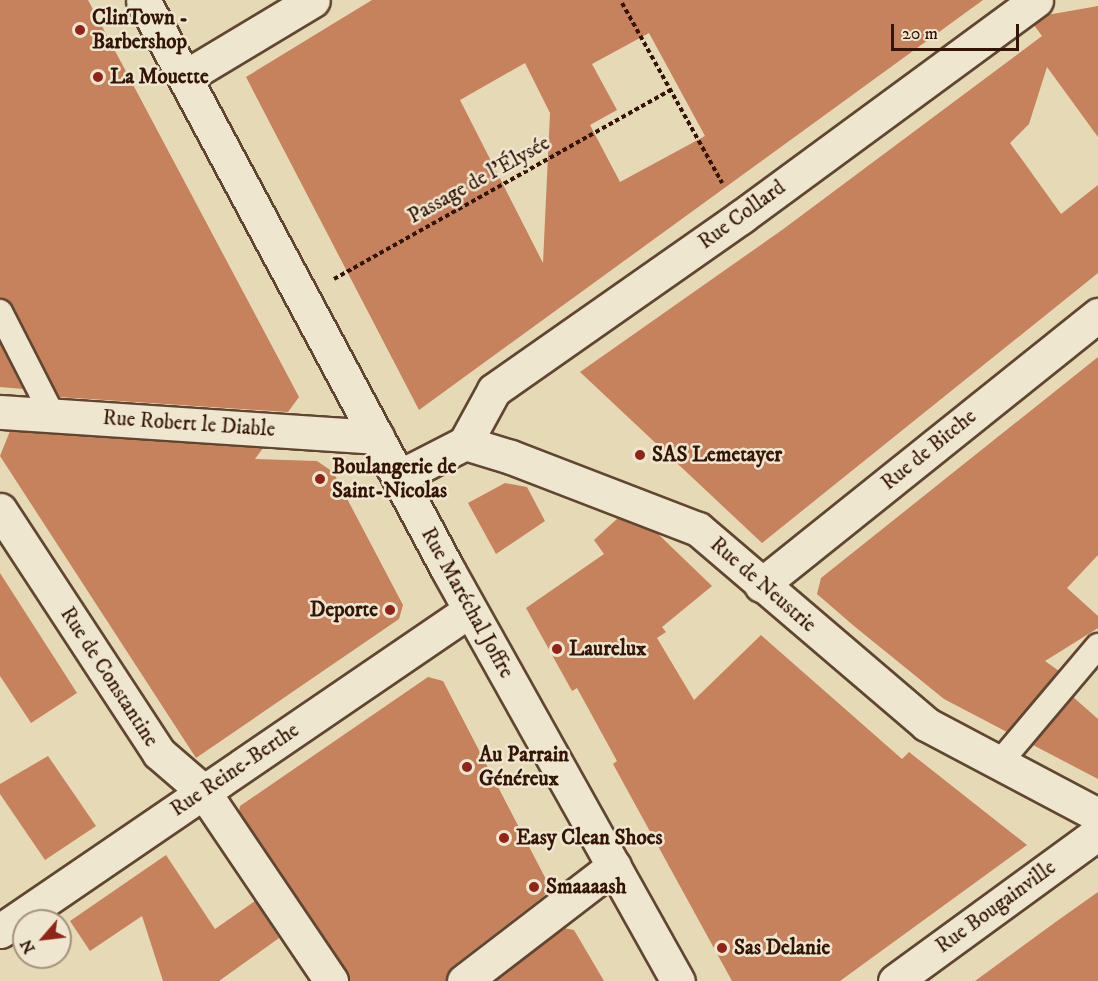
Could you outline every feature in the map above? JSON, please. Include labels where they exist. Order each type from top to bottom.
[{"type":"street","name":"Rue Maréchal Joffre","points":[[143,0],[470,610],[678,981]]},
{"type":"street","points":[[185,77],[313,0]]},
{"type":"street","name":"Rue Collard","points":[[465,443],[494,390],[741,217],[1036,0]]},
{"type":"street","name":"Rue de Bitche","points":[[760,585],[1098,315]]},
{"type":"street","name":"Rue Robert le Diable","points":[[0,412],[377,437]]},
{"type":"street","points":[[399,477],[465,443]]},
{"type":"street","name":"Rue de Neustrie","points":[[465,443],[511,457],[698,530],[760,585],[926,723],[1098,815]]},
{"type":"street","name":"Rue de Constantine","points":[[0,510],[159,753],[203,791],[331,981]]},
{"type":"street","name":"Rue Reine-Berthe","points":[[0,931],[470,610]]},
{"type":"street","name":"Rue Bougainville","points":[[895,981],[1098,833]]},
{"type":"street","points":[[464,981],[614,866]]},
{"type":"lane","points":[[0,312],[52,414]]},
{"type":"lane","points":[[1000,762],[1098,646]]},
{"type":"path","points":[[622,3],[741,217]]},
{"type":"path","name":"Passage de l'Élysée","points":[[302,297],[671,90]]},
{"type":"building","points":[[0,0],[88,0],[299,397],[288,412],[59,397],[13,306],[0,298]]},
{"type":"building","points":[[372,0],[983,0],[419,410],[246,77]],"holes":[[[649,33],[705,136],[620,182],[590,125],[617,110],[592,64]],[[525,63],[550,113],[543,263],[460,100]]]},
{"type":"building","points":[[1098,6],[1098,137],[1047,67],[1029,124],[1010,143],[1061,214],[1098,185],[1098,273],[762,543],[580,372],[782,230],[1042,36],[1034,25],[1047,15]]},
{"type":"building","points":[[0,343],[23,389],[0,387]]},
{"type":"building","points":[[1098,357],[1098,555],[1067,588],[1098,616],[1098,628],[1045,661],[1059,671],[1007,732],[944,699],[817,594],[821,578]]},
{"type":"building","points":[[10,431],[263,448],[255,459],[317,461],[333,472],[403,605],[399,619],[196,758],[0,456]]},
{"type":"building","points":[[505,483],[527,487],[545,521],[496,554],[468,503]]},
{"type":"building","points":[[618,518],[657,533],[712,586],[662,627],[666,632],[657,638],[694,700],[761,635],[902,759],[909,752],[1027,845],[840,981],[732,981],[613,764],[617,761],[577,688],[572,691],[526,608],[604,554],[594,540]]},
{"type":"building","points":[[0,573],[77,693],[31,723],[0,676]]},
{"type":"building","points":[[428,677],[443,681],[550,887],[544,896],[453,966],[446,981],[350,981],[347,971],[239,811],[240,806]]},
{"type":"building","points":[[1073,697],[1098,719],[1098,779],[1033,745]]},
{"type":"building","points":[[48,756],[96,826],[45,860],[0,794],[0,784]]},
{"type":"building","points":[[166,855],[215,929],[255,901],[279,938],[219,981],[163,981],[142,916],[90,951],[72,924],[72,920]]},
{"type":"building","points":[[1098,892],[1098,981],[975,981],[1057,921]]},
{"type":"building","points":[[564,928],[574,930],[604,981],[495,981]]},
{"type":"place","name":"ClinTown - Barbershop","points":[[80,30]]},
{"type":"place","name":"La Mouette","points":[[98,77]]},
{"type":"place","name":"SAS Lemetayer","points":[[640,455]]},
{"type":"place","name":"Boulangerie de Saint-Nicolas","points":[[320,479]]},
{"type":"place","name":"Deporte","points":[[390,610]]},
{"type":"place","name":"Laurelux","points":[[557,649]]},
{"type":"place","name":"Au Parrain Généreux","points":[[467,767]]},
{"type":"place","name":"Easy Clean Shoes","points":[[504,838]]},
{"type":"place","name":"Smaaaash","points":[[534,887]]},
{"type":"place","name":"Sas Delanie","points":[[722,948]]}]
